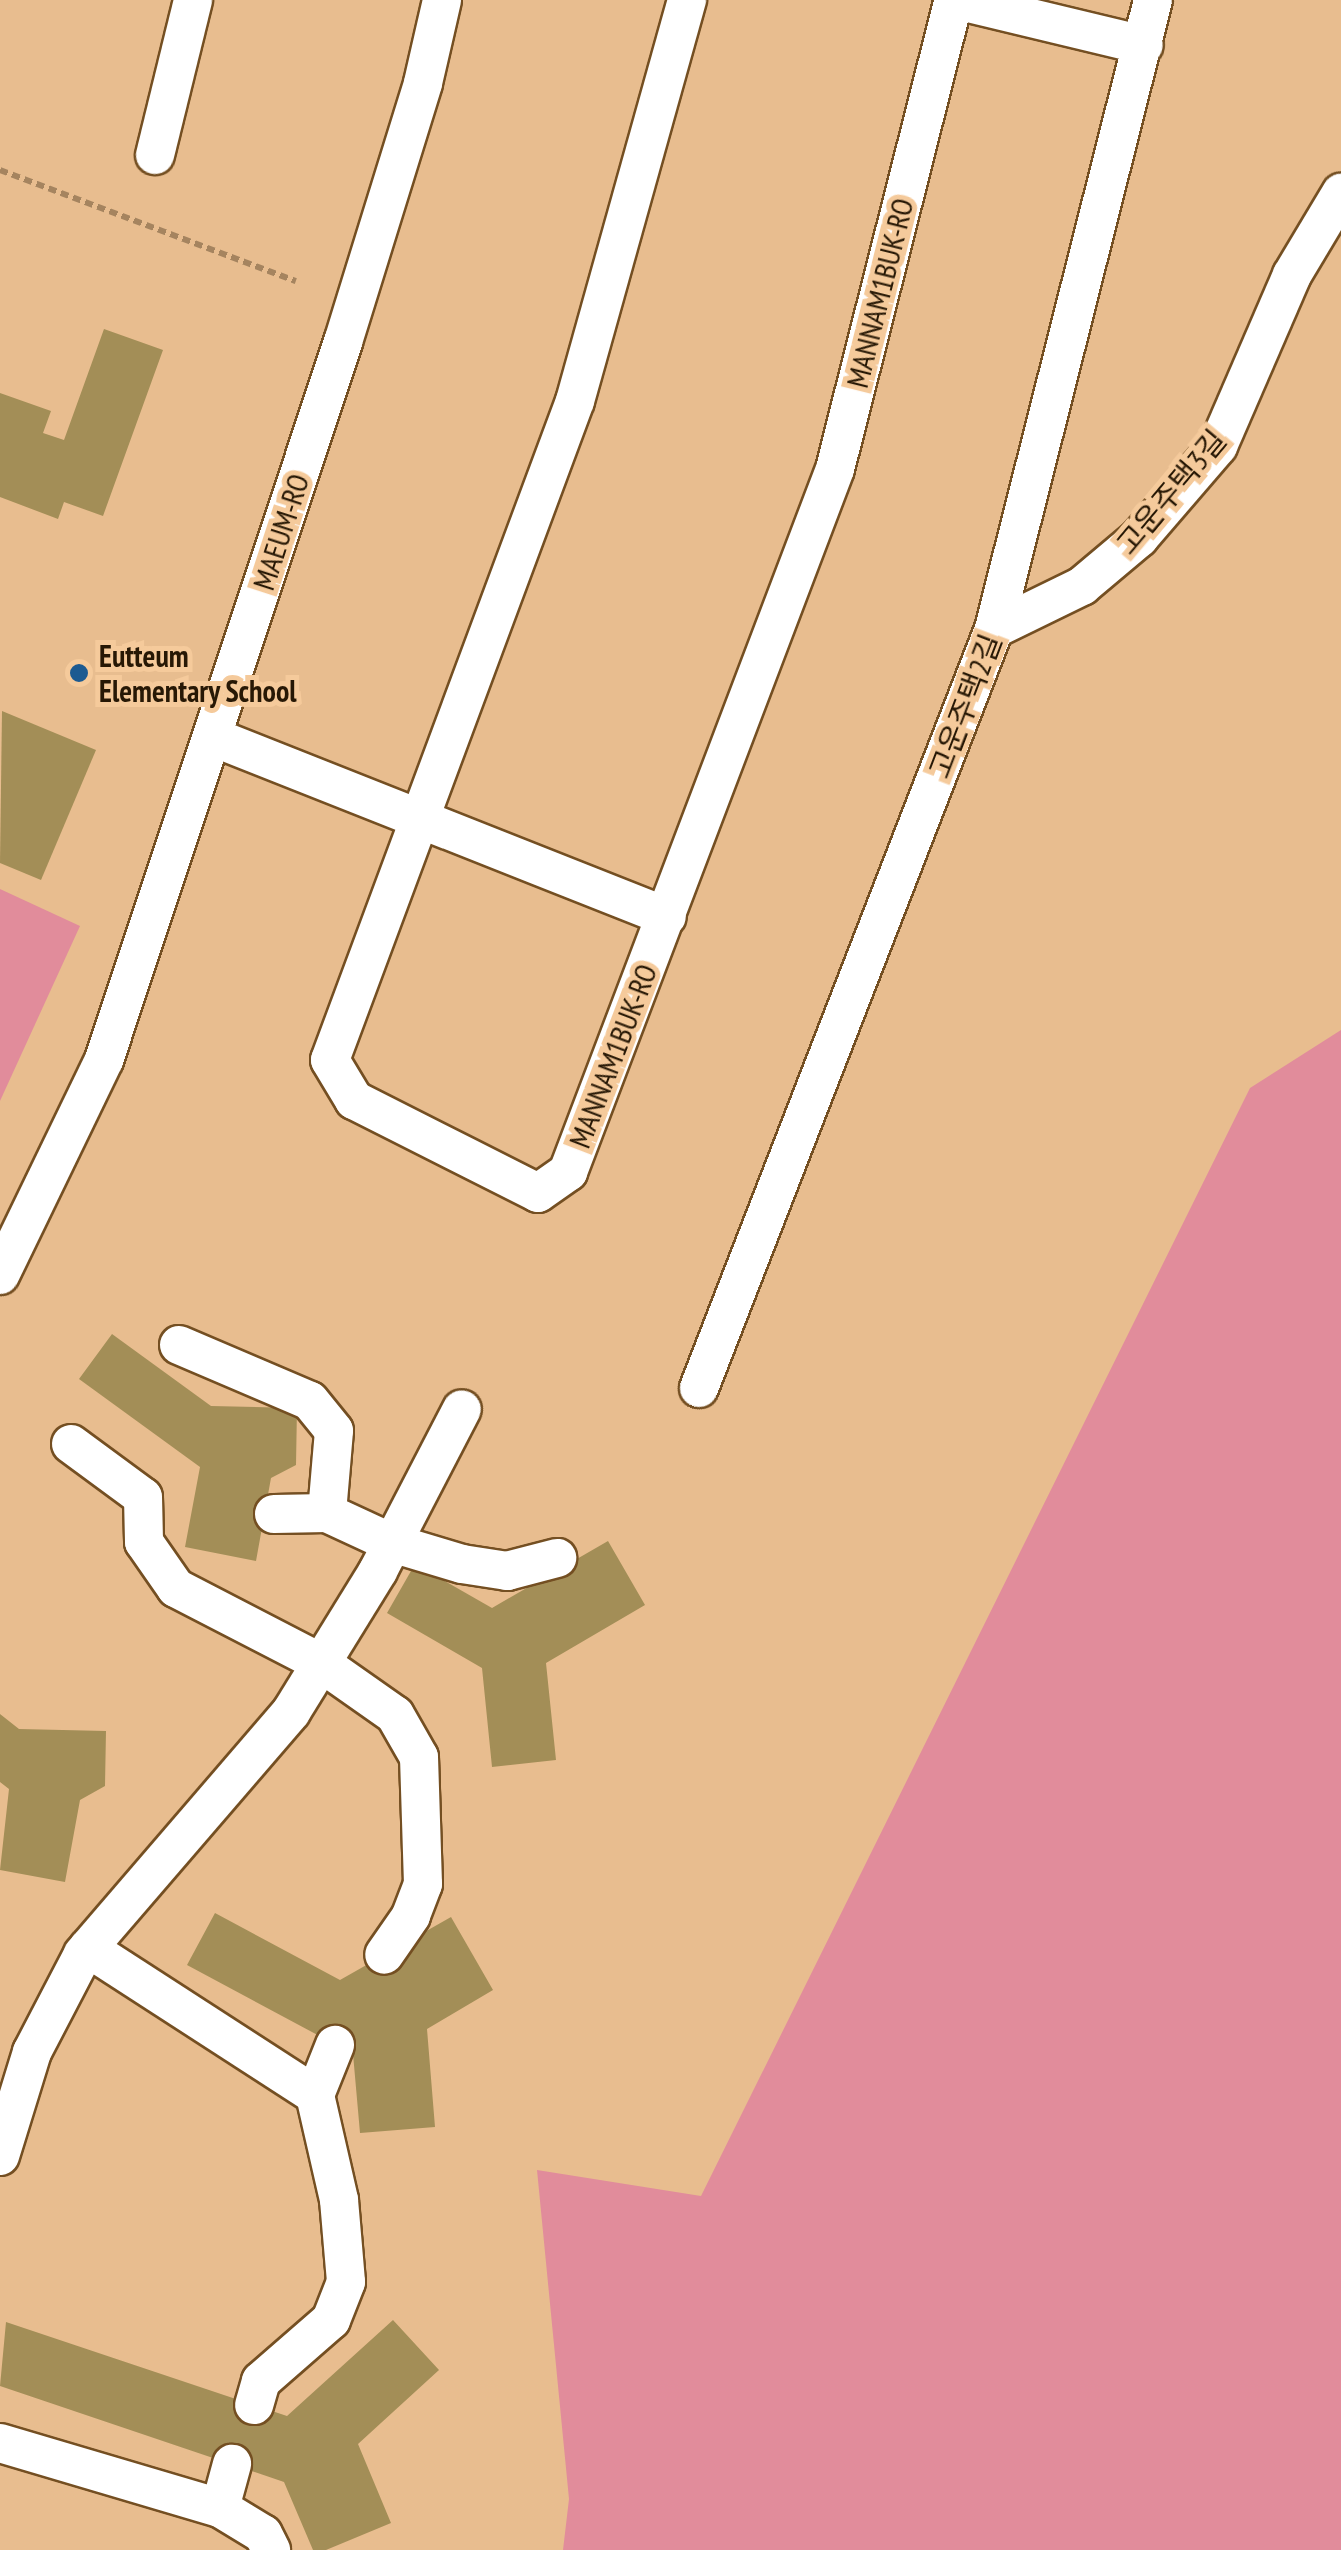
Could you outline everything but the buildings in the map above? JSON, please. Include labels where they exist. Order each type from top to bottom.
[{"type":"street","points":[[155,155],[193,0]]},
{"type":"street","name":"MAEUM-RO","points":[[0,1275],[11,1233],[104,1060],[214,738],[424,83],[442,0]]},
{"type":"street","name":"MANNAM1BUK-RO","points":[[687,0],[575,401],[330,1060],[354,1100],[538,1193],[568,1172],[835,468],[955,0]]},
{"type":"street","points":[[955,0],[1144,45]]},
{"type":"street","name":"고운주택2길","points":[[699,1388],[994,630],[1153,0]]},
{"type":"street","name":"고운주택3길","points":[[994,630],[1082,586],[1139,538],[1218,446],[1292,275],[1341,193]]},
{"type":"street","points":[[214,738],[667,917]]},
{"type":"street","points":[[179,1345],[310,1401],[334,1431],[327,1513]]},
{"type":"street","points":[[0,2156],[13,2062],[88,1948],[291,1712],[392,1544],[462,1409]]},
{"type":"street","points":[[70,1444],[143,1497],[144,1542],[176,1588],[321,1663],[395,1714],[419,1758],[423,1884],[411,1916],[384,1955]]},
{"type":"street","points":[[274,1514],[327,1513],[392,1544],[507,1571],[556,1558]]},
{"type":"street","points":[[88,1948],[315,2095]]},
{"type":"street","points":[[254,2405],[261,2381],[331,2320],[346,2282],[339,2200],[315,2095],[335,2044]]},
{"type":"street","points":[[0,2443],[220,2508],[262,2534],[271,2550]]},
{"type":"street","points":[[220,2508],[232,2464]]},
{"type":"path","points":[[0,170],[296,282]]},
{"type":"shaded area","points":[[0,889],[80,926],[0,1101]]},
{"type":"shaded area","points":[[1341,1030],[1341,2550],[563,2550],[569,2499],[537,2170],[701,2196],[1250,1088]]},
{"type":"place","name":"Eutteum Elementary School","points":[[79,673]]}]
